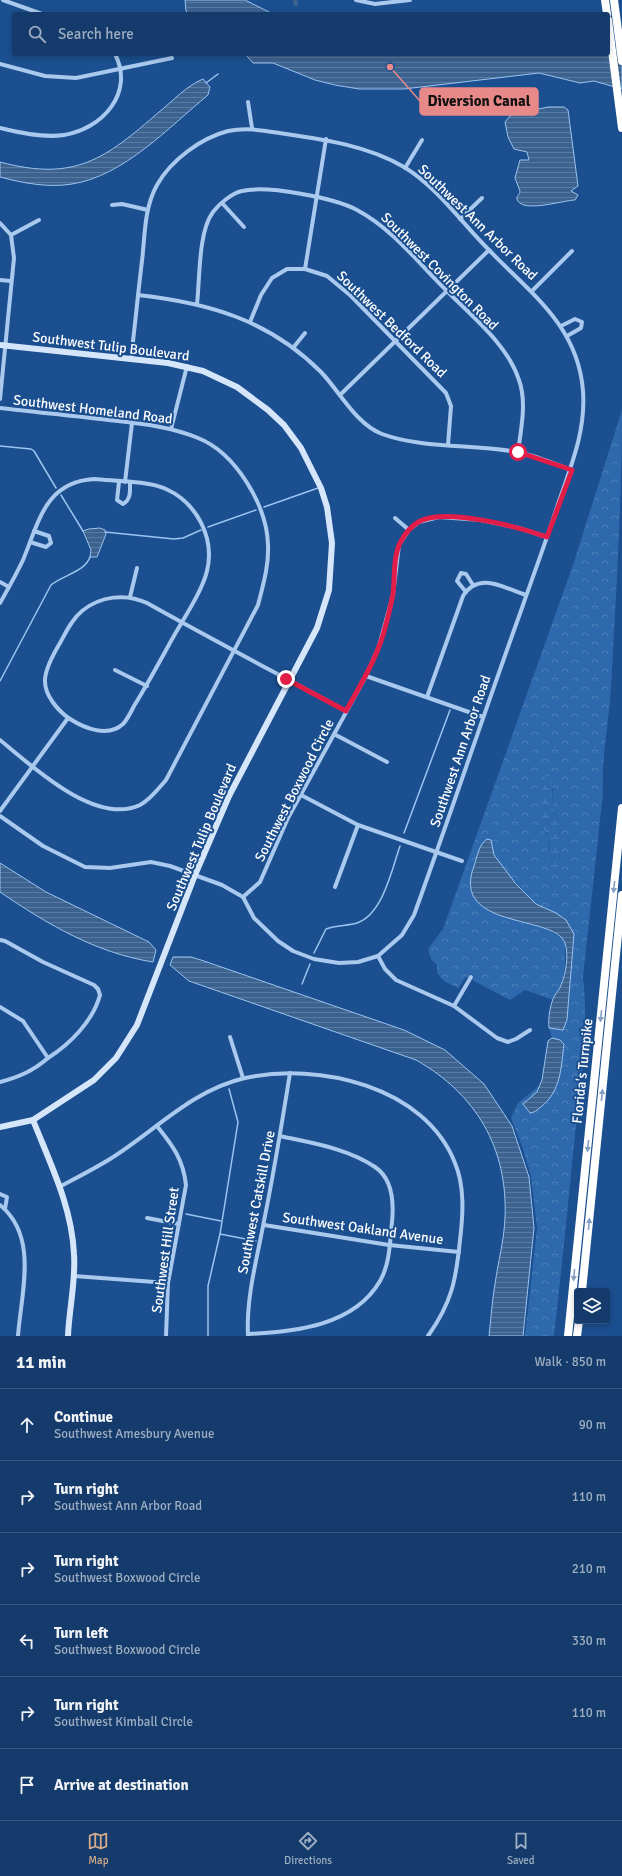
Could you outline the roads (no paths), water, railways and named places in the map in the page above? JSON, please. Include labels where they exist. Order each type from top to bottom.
[{"type":"highway","points":[[605,0],[607,12]]},
{"type":"highway","points":[[614,0],[622,61]]},
{"type":"highway","points":[[610,38],[622,128]]},
{"type":"highway","name":"Florida's Turnpike","points":[[568,1336],[622,808]]},
{"type":"highway","name":"Florida's Turnpike","points":[[582,1288],[622,895]]},
{"type":"highway","points":[[577,1336],[579,1324]]},
{"type":"street","points":[[3,0],[36,12]]},
{"type":"street","points":[[356,0],[375,4],[410,0]]},
{"type":"street","points":[[0,128],[28,134],[63,135],[84,129],[105,116],[115,102],[121,83],[120,68],[116,56]]},
{"type":"street","points":[[0,64],[45,76],[76,78],[172,58]]},
{"type":"street","points":[[248,102],[252,128]]},
{"type":"street","name":"Southwest Ann Arbor Road","points":[[131,358],[148,210],[156,187],[164,174],[190,150],[227,132],[252,128],[326,139],[370,150],[405,168],[430,187],[489,250],[532,291],[553,314],[567,336],[578,360],[583,387],[584,415],[572,470],[526,595],[437,852],[410,923],[398,940],[378,956],[358,962],[339,963],[314,959],[293,950],[278,941],[254,918],[243,897]]},
{"type":"street","points":[[305,269],[326,139]]},
{"type":"street","points":[[405,168],[422,140]]},
{"type":"street","name":"Southwest Covington Road","points":[[197,304],[203,243],[207,222],[222,203],[241,191],[259,189],[316,198],[346,205],[374,221],[393,237],[492,338],[510,359],[520,380],[523,416],[518,452]]},
{"type":"street","points":[[460,219],[482,198]]},
{"type":"street","points":[[222,203],[244,227]]},
{"type":"street","points":[[112,205],[122,204],[148,210]]},
{"type":"street","points":[[11,235],[39,220]]},
{"type":"street","points":[[0,223],[11,235],[14,258],[3,345],[0,399]]},
{"type":"street","points":[[341,394],[489,250]]},
{"type":"street","points":[[532,291],[572,251]]},
{"type":"street","name":"Southwest Bedford Road","points":[[250,322],[261,295],[272,278],[286,269],[305,269],[327,276],[395,340],[446,393],[451,406],[448,444]]},
{"type":"street","points":[[0,280],[11,281]]},
{"type":"street","points":[[138,295],[178,299],[219,310],[250,322],[294,348],[341,394],[363,423],[381,433],[409,441],[518,452],[572,470]]},
{"type":"street","points":[[561,326],[575,319],[582,322],[581,328],[567,336]]},
{"type":"street","points":[[294,348],[305,333]]},
{"type":"street","name":"Southwest Tulip Boulevard","points":[[0,1126],[33,1120],[94,1080],[116,1058],[137,1025],[195,875],[229,796],[317,628],[329,590],[332,543],[321,488],[301,448],[284,425],[252,397],[222,379],[187,366],[131,358],[3,345]]},
{"type":"street","points":[[171,429],[187,366]]},
{"type":"street","name":"Southwest Homeland Road","points":[[0,408],[132,422],[171,429],[200,439],[222,454],[238,470],[252,491],[262,514],[268,544],[267,574],[258,605],[166,780],[154,794],[140,805],[123,808],[97,807],[77,798],[32,766],[0,740]]},
{"type":"street","points":[[119,482],[118,500],[123,504],[129,497],[128,483],[132,422]]},
{"type":"street","points":[[0,603],[30,542],[46,504],[64,487],[83,480],[119,482],[165,489],[179,497],[198,517],[205,531],[209,547],[206,572],[181,622],[146,686],[123,724],[112,730],[96,731],[68,718],[57,708],[48,694],[45,680],[54,653],[72,622],[81,611],[94,603],[108,598],[130,597],[141,601],[181,622],[346,711]]},
{"type":"street","points":[[395,518],[409,530],[419,522],[439,517],[481,520],[519,528],[547,537]]},
{"type":"street","points":[[30,542],[46,547],[51,543],[49,536],[34,530]]},
{"type":"street","name":"Southwest Boxwood Circle","points":[[243,897],[260,882],[281,833],[366,676],[386,626],[393,595],[398,550],[403,537],[409,530]]},
{"type":"street","points":[[130,597],[137,568]]},
{"type":"street","points":[[466,592],[457,581],[458,576],[461,574],[466,574],[473,585]]},
{"type":"street","points":[[0,582],[9,586]]},
{"type":"street","points":[[427,697],[466,592],[473,585],[483,582],[492,583],[526,595]]},
{"type":"street","points":[[115,670],[146,686]]},
{"type":"street","points":[[366,676],[483,717]]},
{"type":"street","points":[[0,811],[68,718]]},
{"type":"street","points":[[334,734],[387,762]]},
{"type":"street","points":[[301,795],[358,825],[462,861]]},
{"type":"street","points":[[0,816],[43,846],[85,867],[110,868],[151,862],[222,885],[243,897]]},
{"type":"street","points":[[335,887],[358,825]]},
{"type":"street","points":[[0,940],[5,941],[43,962],[94,985],[99,990],[98,1000],[84,1024],[67,1044],[36,1068],[19,1077],[0,1082]]},
{"type":"street","points":[[378,956],[385,969],[396,980],[454,1006],[497,1038],[508,1042],[530,1030]]},
{"type":"street","points":[[454,1006],[472,977]]},
{"type":"street","points":[[0,1007],[23,1021],[48,1058]]},
{"type":"street","points":[[230,1037],[243,1078]]},
{"type":"street","points":[[59,1187],[110,1159],[158,1126],[195,1097],[243,1078],[274,1072],[307,1072],[341,1078],[385,1093],[411,1106],[430,1122],[445,1142],[456,1164],[462,1198],[459,1252],[456,1275],[448,1306],[428,1336]]},
{"type":"street","name":"Southwest Catskill Drive","points":[[248,1335],[248,1312],[251,1286],[264,1225],[290,1073]]},
{"type":"street","points":[[33,1120],[67,1210],[73,1238],[74,1276],[68,1336]]},
{"type":"street","name":"Southwest Hill Street","points":[[158,1126],[175,1149],[184,1169],[186,1185],[168,1283],[166,1336]]},
{"type":"street","points":[[248,1335],[277,1333],[306,1328],[332,1320],[351,1310],[368,1298],[381,1280],[390,1245],[393,1210],[392,1193],[386,1178],[376,1167],[334,1148],[280,1136]]},
{"type":"street","points":[[0,1194],[7,1197],[5,1209]]},
{"type":"street","points":[[0,1205],[5,1209],[18,1227],[24,1248],[24,1276],[18,1336]]},
{"type":"street","points":[[147,1218],[180,1224]]},
{"type":"street","name":"Southwest Oakland Avenue","points":[[264,1225],[390,1245],[459,1252]]},
{"type":"street","points":[[74,1276],[168,1283]]},
{"type":"waterway","points":[[295,0],[296,4]]},
{"type":"waterway","points":[[206,83],[218,74]]},
{"type":"waterway","points":[[0,446],[31,449],[34,451],[56,488]]},
{"type":"waterway","points":[[264,507],[318,488]]},
{"type":"waterway","points":[[61,495],[83,531]]},
{"type":"waterway","points":[[208,527],[256,510]]},
{"type":"waterway","points":[[105,532],[174,539],[183,538],[201,530]]},
{"type":"waterway","points":[[0,681],[51,585],[79,570],[90,557]]},
{"type":"waterway","points":[[404,833],[450,710]]},
{"type":"waterway","points":[[314,953],[326,929],[357,923],[366,918],[374,910],[380,901],[390,878],[400,846]]},
{"type":"waterway","points":[[302,984],[310,964]]},
{"type":"waterway","points":[[208,1336],[208,1286],[220,1234],[238,1122],[229,1089]]},
{"type":"waterway","points":[[186,1214],[221,1221]]},
{"type":"waterway","points":[[220,1234],[256,1241]]},
{"type":"place","name":"Diversion Canal","points":[[390,67]]}]
